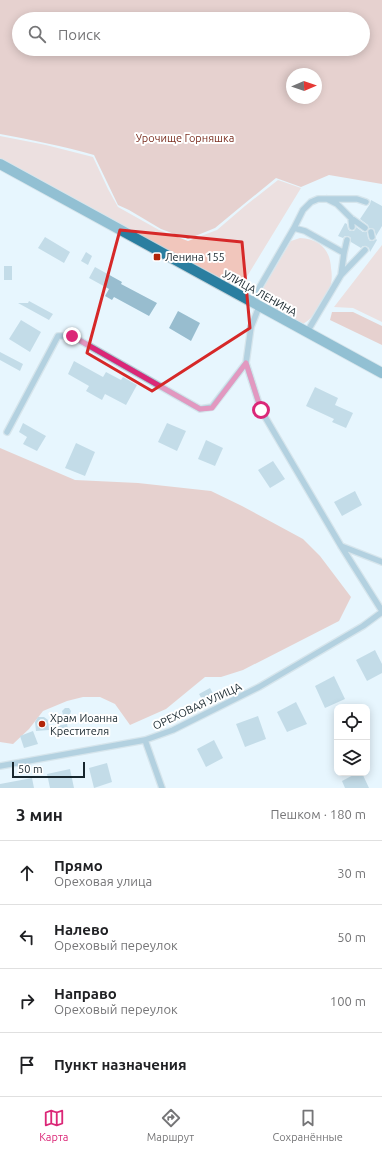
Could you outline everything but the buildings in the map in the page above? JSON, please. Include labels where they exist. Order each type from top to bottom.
[{"type":"main road","name":"УЛИЦА ЛЕНИНА","points":[[0,164],[382,373]]},
{"type":"lane","points":[[7,432],[58,336],[72,336],[200,409],[212,408],[246,363],[255,304],[303,210],[311,202],[318,199],[357,199],[366,202]]},
{"type":"lane","points":[[327,199],[337,204],[351,218],[365,228]]},
{"type":"lane","points":[[351,218],[352,227]]},
{"type":"lane","points":[[294,228],[305,231],[344,253]]},
{"type":"lane","points":[[341,275],[347,240]]},
{"type":"lane","points":[[307,332],[341,275],[365,250]]},
{"type":"lane","name":"ОРЕХОВАЯ УЛИЦА","points":[[0,766],[145,740],[173,730],[259,687],[363,626],[382,612],[341,546],[261,410],[246,363]]},
{"type":"lane","points":[[341,546],[382,562]]},
{"type":"lane","points":[[145,740],[162,788]]},
{"type":"highlighted area","points":[[120,230],[242,242],[250,328],[152,391],[87,353]]},
{"type":"shaded area","points":[[0,136],[46,145],[93,157],[118,207],[159,230],[188,241],[217,230],[278,180],[301,188],[243,283],[232,284],[0,159]]},
{"type":"shaded area","points":[[300,238],[313,240],[326,250],[330,261],[332,274],[331,284],[328,291],[313,315],[303,324],[266,304],[261,298],[262,290],[291,241]]},
{"type":"shaded area","points":[[382,245],[382,322],[353,308],[334,307]]},
{"type":"green space","name":"Урочище Горняшка","points":[[0,0],[382,0],[382,184],[329,175],[301,187],[276,178],[215,228],[188,239],[161,229],[118,205],[94,155],[0,134]]},
{"type":"green space","points":[[332,312],[353,312],[382,326],[382,345],[330,320]]},
{"type":"green space","points":[[0,448],[75,480],[138,483],[211,491],[303,539],[320,556],[351,597],[339,621],[243,670],[221,677],[205,677],[166,709],[130,725],[115,704],[100,697],[83,697],[67,701],[43,711],[29,729],[13,744],[0,742]]},
{"type":"place","name":"Ленина 155","points":[[157,257]]},
{"type":"place","name":"Храм Иоанна Крестителя","points":[[42,724]]},
{"type":"route","points":[[72,336],[200,409],[212,408],[246,363],[261,410]]}]
